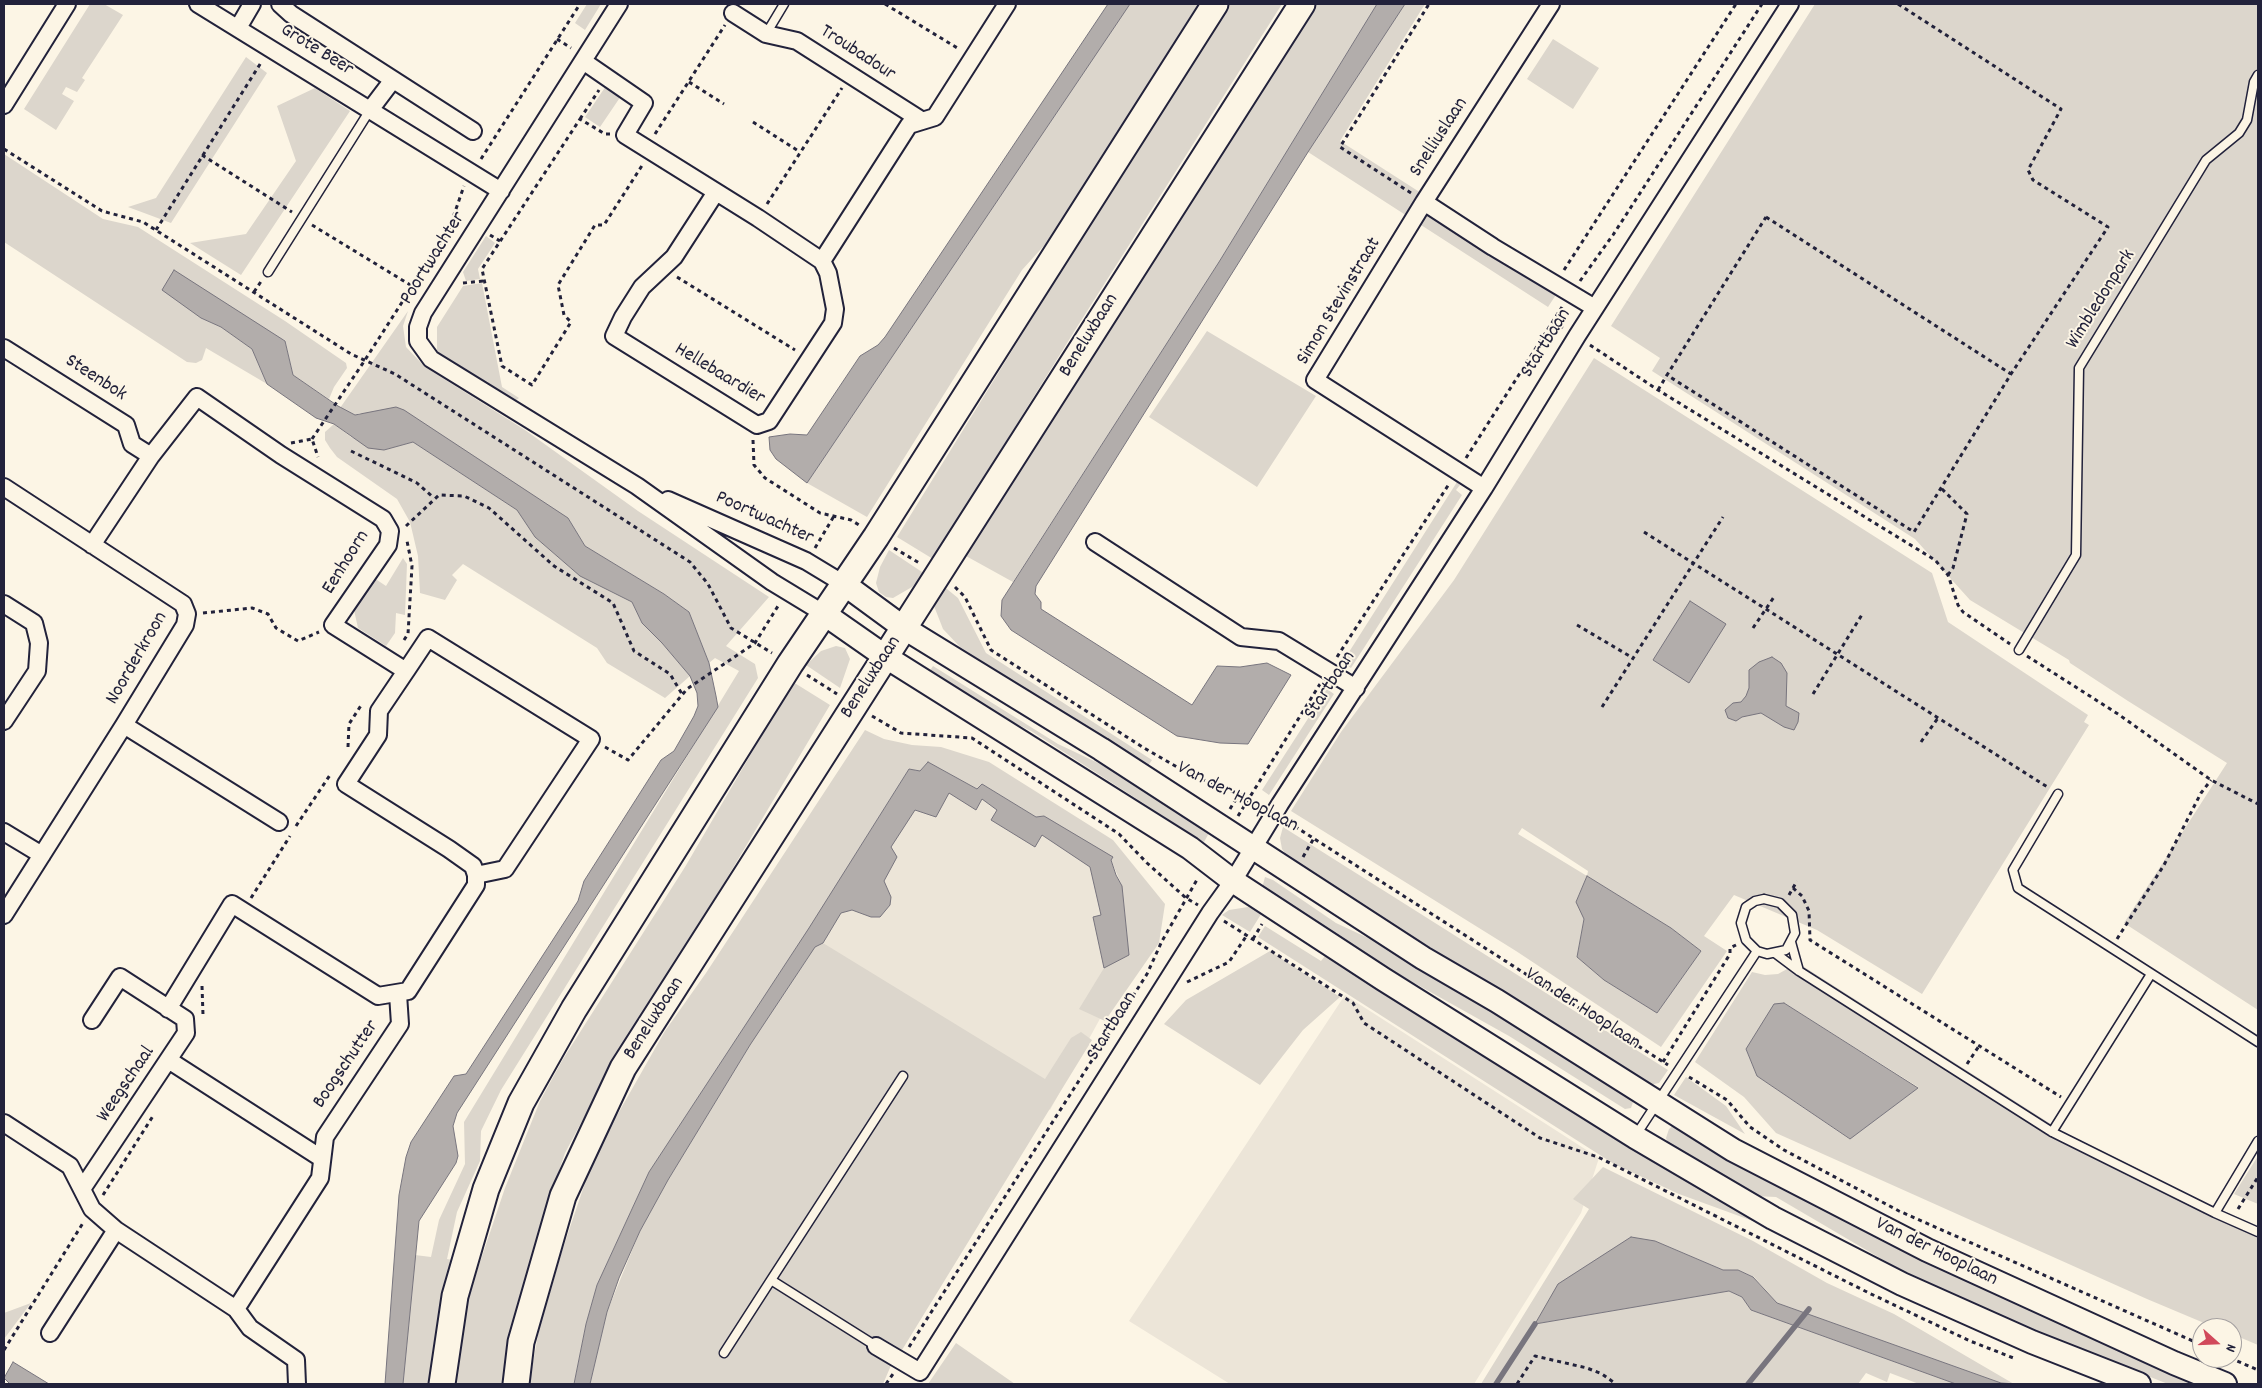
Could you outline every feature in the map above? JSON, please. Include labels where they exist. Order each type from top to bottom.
[{"type":"main road","points":[[442,1384],[455,1296],[486,1189],[521,1103],[574,1009],[790,664],[876,537],[1215,4]]},
{"type":"main road","name":"Beneluxbaan","points":[[516,1384],[521,1342],[562,1196],[623,1068],[1302,4]]},
{"type":"street","points":[[5,102],[67,4]]},
{"type":"street","name":"Grote Beer","points":[[198,4],[501,191]]},
{"type":"street","points":[[238,28],[252,4]]},
{"type":"street","name":"Grote Beer","points":[[280,4],[291,14],[472,131]]},
{"type":"street","name":"Poortwachter","points":[[619,4],[420,320],[417,334],[421,348],[431,359],[636,486],[772,582],[823,613]]},
{"type":"street","points":[[582,61],[644,103],[625,134],[822,261],[909,125],[935,117],[1006,4]]},
{"type":"street","name":"Snelliuslaan","points":[[1551,4],[1424,202],[1493,247],[1595,308]]},
{"type":"street","name":"Startbaan","points":[[876,1346],[920,1372],[1210,913],[1234,881],[1274,814],[1484,488],[1577,336],[1790,4]]},
{"type":"street","name":"Troubadour","points":[[733,13],[766,34],[797,41],[921,120]]},
{"type":"street","points":[[370,110],[392,80]]},
{"type":"street","name":"Hellebaardier","points":[[716,192],[674,257],[642,286],[614,336],[757,425],[769,421],[833,323],[835,309],[828,273],[822,261]]},
{"type":"street","name":"Simon Stevinstraat","points":[[1424,202],[1314,380],[1484,488]]},
{"type":"street","name":"Steenbok","points":[[4,348],[126,425],[132,444],[151,456]]},
{"type":"street","name":"Eenhoorn","points":[[92,545],[151,456],[197,397],[281,455],[383,519],[390,531],[388,545],[333,625],[406,671]]},
{"type":"street","name":"Poortwachter","points":[[636,486],[806,561],[844,584]]},
{"type":"street","name":"Noorderkroon","points":[[4,487],[184,604],[188,614],[185,625],[124,725],[4,915]]},
{"type":"street","points":[[1095,542],[1241,637],[1279,641],[1356,688]]},
{"type":"street","name":"Van der Hooplaan","points":[[844,584],[904,628],[1226,825],[1253,850],[1733,1150],[1927,1250],[2174,1364],[2225,1384]]},
{"type":"street","points":[[4,604],[34,623],[39,643],[37,671],[4,721]]},
{"type":"street","name":"Van der Hooplaan","points":[[823,613],[886,656],[1208,861],[1234,881],[1383,979],[1635,1137],[1773,1218],[1902,1284],[2032,1342],[2139,1384]]},
{"type":"street","points":[[398,994],[408,991],[476,885],[476,875],[473,866],[449,849],[346,784],[378,735],[379,711],[428,638],[591,739],[505,869],[476,875]]},
{"type":"street","points":[[124,725],[279,822]]},
{"type":"street","points":[[4,832],[42,855]]},
{"type":"street","name":"Boogschutter","points":[[168,1009],[232,904],[378,996],[398,994],[400,1024],[325,1137],[320,1178],[236,1309]]},
{"type":"street","name":"Weegschaal","points":[[82,1189],[170,1061],[186,1034],[185,1019],[120,977],[92,1020]]},
{"type":"street","points":[[170,1061],[322,1158]]},
{"type":"street","points":[[4,1123],[70,1166],[92,1209],[116,1230],[236,1309],[250,1328],[296,1360],[296,1383]]},
{"type":"street","points":[[50,1333],[116,1230]]},
{"type":"lane","points":[[766,34],[784,4]]},
{"type":"lane","name":"Wimbledonpark","points":[[2019,650],[2076,555],[2079,368],[2206,160],[2239,133],[2247,120],[2254,82],[2258,75]]},
{"type":"lane","points":[[268,272],[370,110]]},
{"type":"lane","points":[[2058,794],[2013,870],[2018,888],[2258,1042]]},
{"type":"lane","points":[[1772,900],[1786,907],[1795,924],[1791,942],[1786,950],[1775,953],[1757,951],[1746,940],[1741,923],[1746,907],[1755,901],[1772,900]]},
{"type":"lane","points":[[1791,942],[1798,971]]},
{"type":"lane","points":[[1635,1137],[1676,1070],[1757,951]]},
{"type":"lane","points":[[1775,953],[1798,971],[2052,1132],[2215,1213],[2258,1232]]},
{"type":"lane","points":[[2052,1132],[2151,974]]},
{"type":"lane","points":[[724,1353],[903,1076]]},
{"type":"lane","points":[[2215,1213],[2258,1141]]},
{"type":"lane","points":[[770,1280],[876,1346]]},
{"type":"path","points":[[884,4],[973,57]]},
{"type":"path","points":[[1424,202],[1340,147],[1429,4]]},
{"type":"path","points":[[1554,284],[1736,4]]},
{"type":"path","points":[[1226,825],[1250,800],[1328,671],[1571,294],[1613,235],[1762,4]]},
{"type":"path","points":[[1667,375],[1914,532],[2011,374],[2108,227],[2033,180],[2028,170],[2061,109],[1898,4]]},
{"type":"path","points":[[607,78],[482,270],[502,366],[532,384],[570,322],[564,315],[558,285],[595,225],[604,225],[688,82],[733,13]]},
{"type":"path","points":[[156,230],[271,48]]},
{"type":"path","points":[[758,218],[850,75]]},
{"type":"path","points":[[688,82],[724,104]]},
{"type":"path","points":[[580,119],[605,134],[625,134]]},
{"type":"path","points":[[753,122],[800,152]]},
{"type":"path","points":[[4,149],[109,215],[143,222],[351,354],[395,374],[690,562],[708,584],[732,628],[900,733],[972,738],[1119,834],[1147,863],[1186,898],[1353,1002],[1364,1023],[1540,1138]]},
{"type":"path","points":[[1658,390],[1766,217],[2011,374]]},
{"type":"path","points":[[662,268],[808,359]]},
{"type":"path","points":[[1577,336],[1658,390],[1935,560],[1948,575],[1958,605],[1963,612],[2118,714],[2211,780],[2258,804]]},
{"type":"path","points":[[312,439],[339,396],[365,360]]},
{"type":"path","name":"Van der Hooplaan","points":[[757,425],[752,442],[754,465],[765,478],[820,513],[851,520],[937,574],[965,597],[991,650],[1152,752],[1190,774],[1239,794],[1274,814],[1663,1062],[1727,1100],[1750,1127],[1784,1150],[1899,1211],[2192,1341]]},
{"type":"path","points":[[351,451],[417,483],[434,498]]},
{"type":"path","points":[[1942,489],[1967,514],[1953,568],[1948,575]]},
{"type":"path","points":[[404,528],[439,495],[464,496],[489,508],[554,566],[613,603],[634,651],[670,674],[682,694]]},
{"type":"path","points":[[1602,707],[1722,517]]},
{"type":"path","points":[[1644,532],[2058,794]]},
{"type":"path","points":[[1753,628],[1774,597]]},
{"type":"path","points":[[188,614],[252,608],[268,614],[276,628],[298,641],[333,625]]},
{"type":"path","points":[[1813,694],[1863,613]]},
{"type":"path","points":[[1577,625],[1632,658]]},
{"type":"path","points":[[591,739],[628,760],[687,688],[720,666]]},
{"type":"path","points":[[1921,742],[1938,718]]},
{"type":"path","points":[[2111,949],[2164,865],[2201,792],[2211,780]]},
{"type":"path","points":[[1226,825],[1239,794]]},
{"type":"path","name":"Startbaan","points":[[886,1384],[1148,974],[1186,898],[1208,861]]},
{"type":"path","points":[[1793,888],[1802,896],[1809,911],[1810,940],[2070,1103]]},
{"type":"path","points":[[1148,974],[1172,989],[1229,962],[1247,935]]},
{"type":"path","name":"Van der Hooplaan","points":[[1663,1062],[1730,954],[1730,948]]},
{"type":"path","points":[[1961,1074],[1980,1046]]},
{"type":"path","points":[[2231,1220],[2258,1177]]},
{"type":"path","points":[[4,1350],[92,1209]]},
{"type":"path","points":[[1517,1384],[1534,1356],[1588,1368],[1602,1374],[1616,1384]]},
{"type":"path","points":[[2242,1363],[2258,1370]]},
{"type":"shaded area","points":[[90,4],[104,4],[123,15],[82,78],[85,80],[77,92],[66,87],[62,94],[74,101],[56,130],[24,109]]},
{"type":"shaded area","points":[[587,4],[601,4],[585,30],[575,23]]},
{"type":"shaded area","points":[[1108,4],[1130,4],[807,483],[776,459],[770,450],[769,437],[790,434],[807,435],[860,356],[878,345],[885,337]]},
{"type":"shaded area","points":[[1130,4],[1198,4],[1050,239],[1022,270],[867,517],[807,483]]},
{"type":"shaded area","points":[[1226,4],[1282,4],[1077,327],[933,559],[897,537]]},
{"type":"shaded area","points":[[1313,4],[1377,4],[1219,262],[1013,582],[966,556]]},
{"type":"shaded area","points":[[1377,4],[1405,4],[1308,152],[1036,586],[1035,594],[1041,602],[1041,609],[1192,705],[1217,666],[1240,667],[1267,663],[1291,675],[1248,744],[1220,743],[1177,736],[1011,630],[1001,616],[1002,600],[1219,262]]},
{"type":"shaded area","points":[[1405,4],[1425,4],[1340,141],[1563,284],[1548,307],[1308,152]]},
{"type":"shaded area","points":[[1815,4],[2258,4],[2258,1010],[2124,923],[2227,763],[2128,701],[2070,663],[2069,660],[1970,600],[1915,539],[1652,371],[1660,358],[1611,326]]},
{"type":"shaded area","points":[[1553,39],[1599,68],[1573,109],[1527,79]]},
{"type":"shaded area","points":[[246,57],[267,73],[171,223],[128,207],[156,198]]},
{"type":"shaded area","points":[[606,86],[621,96],[600,127],[585,117]]},
{"type":"shaded area","points":[[315,88],[350,111],[241,275],[190,243],[246,234],[296,161],[277,106]]},
{"type":"shaded area","points":[[4,154],[103,219],[138,227],[285,321],[346,363],[347,368],[334,387],[329,399],[293,375],[285,340],[201,318],[221,327],[252,349],[267,384],[206,348],[202,360],[196,363],[187,362],[4,242]]},
{"type":"shaded area","points":[[486,236],[495,243],[478,269],[480,279],[466,281],[463,272]]},
{"type":"shaded area","points":[[174,270],[285,341],[293,375],[338,406],[355,415],[396,407],[404,410],[568,518],[585,546],[664,594],[689,612],[709,663],[716,696],[718,707],[457,1113],[453,1126],[458,1156],[456,1163],[419,1221],[403,1384],[385,1384],[399,1195],[406,1157],[411,1142],[454,1076],[466,1074],[578,901],[584,881],[661,760],[674,751],[698,706],[697,693],[690,676],[642,623],[632,602],[580,576],[535,537],[517,510],[413,442],[384,450],[368,448],[334,424],[316,418],[267,384],[252,349],[221,327],[201,318],[162,290]]},
{"type":"shaded area","points":[[482,283],[502,387],[519,398],[515,401],[437,351],[437,327],[463,286]]},
{"type":"shaded area","points":[[408,311],[403,326],[406,347],[425,367],[525,430],[638,511],[769,597],[726,646],[755,664],[758,678],[501,1090],[481,1131],[480,1161],[457,1212],[447,1259],[457,1261],[430,1384],[403,1384],[415,1255],[431,1257],[439,1220],[465,1164],[464,1122],[739,671],[715,658],[709,663],[689,612],[664,594],[585,546],[568,518],[360,413],[355,415],[340,408]]},
{"type":"shaded area","points":[[1207,331],[1316,396],[1257,487],[1149,417]]},
{"type":"shaded area","points":[[1594,358],[1932,573],[1948,622],[2088,715],[2084,722],[2089,725],[1922,994],[1817,930],[1734,895],[1704,936],[1727,951],[1661,1047],[1516,951],[1291,811],[1341,732],[1454,580]],"holes":[[[1522,828],[1588,871],[1587,876],[1518,834]],[[1587,876],[1671,928],[1701,951],[1657,1013],[1604,980],[1577,957],[1584,919],[1577,902]]]},
{"type":"shaded area","points":[[334,424],[351,437],[384,450],[413,442],[517,510],[535,537],[580,576],[632,602],[642,623],[690,676],[665,698],[607,663],[597,648],[463,564],[452,575],[457,580],[445,600],[420,593],[418,556],[410,522],[397,499],[337,457],[330,448],[325,440],[325,432]]},
{"type":"shaded area","points":[[1457,482],[1460,485],[1456,490],[1462,495],[1351,668],[1342,663]]},
{"type":"shaded area","points":[[889,550],[925,574],[912,587],[893,598],[886,597],[879,592],[876,583],[880,567]]},
{"type":"shaded area","points":[[403,558],[407,564],[405,615],[396,613],[395,633],[386,646],[358,628],[354,610],[374,578],[386,586]]},
{"type":"shaded area","points":[[942,585],[958,598],[986,653],[1152,760],[1148,766],[960,647],[943,629],[934,606]]},
{"type":"shaded area","points":[[1690,601],[1726,624],[1689,683],[1653,660]]},
{"type":"shaded area","points":[[836,646],[845,648],[850,659],[840,688],[806,665],[821,651]]},
{"type":"shaded area","points":[[1772,657],[1781,663],[1787,673],[1786,706],[1799,713],[1798,722],[1794,730],[1784,727],[1761,713],[1742,717],[1736,721],[1728,718],[1725,710],[1733,703],[1741,702],[1746,696],[1749,688],[1749,670],[1759,662]]},
{"type":"shaded area","points":[[933,666],[1058,744],[1113,770],[1209,833],[1204,842],[1031,731],[984,708],[927,675]]},
{"type":"shaded area","points":[[793,682],[830,705],[721,888],[615,1059],[565,1153],[540,1226],[511,1344],[506,1384],[450,1384],[462,1323],[475,1277],[505,1188],[540,1101],[563,1059],[685,867]]},
{"type":"shaded area","points":[[1327,689],[1334,694],[1269,795],[1262,790]]},
{"type":"shaded area","points":[[865,730],[884,739],[912,745],[941,747],[989,762],[1113,840],[1165,904],[1159,943],[1105,1021],[1079,1009],[1104,968],[1129,955],[1122,886],[1111,860],[1044,816],[1036,817],[982,784],[977,789],[928,762],[920,771],[909,769],[809,928],[649,1172],[597,1285],[586,1324],[574,1384],[529,1384],[539,1330],[563,1248],[586,1180],[607,1133],[665,1031],[706,973]]},
{"type":"shaded area","points":[[928,762],[977,789],[982,784],[1036,817],[1044,816],[1113,857],[1111,860],[1122,886],[1129,955],[1104,968],[1093,917],[1101,915],[1090,867],[1042,835],[1035,847],[991,820],[997,810],[982,799],[976,810],[949,793],[936,817],[915,810],[891,847],[897,857],[884,881],[891,897],[890,905],[880,917],[871,917],[852,910],[841,913],[823,943],[815,947],[750,1045],[668,1180],[640,1231],[619,1278],[607,1312],[590,1384],[574,1384],[586,1324],[597,1285],[649,1172],[809,928],[909,769],[920,771]]},
{"type":"shaded area","points":[[920,785],[1003,797],[1159,911],[1050,1110],[780,935]]},
{"type":"shaded area","points":[[1283,827],[1668,1070],[1659,1083],[1649,1085],[1290,860],[1282,849],[1280,838]]},
{"type":"shaded area","points":[[1587,876],[1671,928],[1701,951],[1657,1013],[1604,980],[1577,957],[1584,919],[1576,902]]},
{"type":"shaded area","points":[[1265,877],[1273,880],[1336,923],[1411,958],[1631,1097],[1633,1102],[1631,1108],[1625,1109],[1509,1036],[1400,975],[1262,888]]},
{"type":"shaded area","points":[[1248,907],[1263,911],[1250,932],[1222,915],[1229,910]]},
{"type":"shaded area","points":[[1265,926],[1321,961],[1325,956],[1331,959],[1335,955],[1761,1224],[1679,1194],[1614,1164],[1258,937]]},
{"type":"shaded area","points":[[823,943],[1045,1079],[1071,1038],[1081,1032],[1092,1040],[902,1350],[884,1339],[876,1353],[892,1363],[883,1384],[590,1384],[607,1312],[640,1231],[668,1180],[750,1045],[815,947]]},
{"type":"shaded area","points":[[1270,951],[1340,997],[1303,1030],[1260,1085],[1164,1024],[1186,1000]]},
{"type":"shaded area","points":[[1798,963],[2120,1168],[2258,1230],[2258,1345],[2242,1338],[2242,1318],[2192,1318],[1776,1133],[1744,1097],[1695,1062],[1752,972],[1765,975],[1778,974]],"holes":[[[1784,1003],[1918,1088],[1849,1139],[1757,1076],[1746,1049]]]},
{"type":"shaded area","points":[[1345,995],[1599,1158],[1581,1213],[1474,1384],[1230,1384],[1129,1321]]},
{"type":"shaded area","points":[[1784,1003],[1918,1088],[1850,1139],[1757,1076],[1746,1049],[1774,1004]]},
{"type":"shaded area","points":[[1686,1077],[1726,1106],[1745,1134],[1674,1095]]},
{"type":"shaded area","points":[[1676,1123],[2207,1384],[2168,1384],[2050,1337],[1897,1268],[1776,1197],[1754,1196],[1668,1144],[1666,1138],[1669,1129]]},
{"type":"shaded area","points":[[2258,1156],[2258,1204],[2234,1194]]},
{"type":"shaded area","points":[[1603,1167],[1753,1241],[1827,1283],[1894,1314],[2014,1384],[2001,1383],[1777,1303],[1754,1277],[1738,1270],[1723,1270],[1655,1241],[1535,1324],[1729,1291],[1742,1297],[1751,1310],[1956,1384],[1919,1384],[1890,1373],[1887,1382],[1866,1373],[1858,1384],[1481,1384],[1589,1209],[1573,1199]]},
{"type":"shaded area","points":[[1631,1237],[1655,1241],[1723,1270],[1738,1270],[1753,1277],[1777,1303],[2001,1383],[2016,1384],[1956,1384],[1751,1310],[1742,1297],[1729,1291],[1535,1324],[1558,1284]]},
{"type":"shaded area","points":[[31,1303],[4,1339],[4,1313]]},
{"type":"shaded area","points":[[956,1343],[1015,1384],[928,1384]]},
{"type":"shaded area","points":[[13,1362],[49,1384],[10,1384],[4,1378]]},
{"type":"waterway","points":[[1748,1384],[1809,1309]]},
{"type":"waterway","points":[[1496,1384],[1535,1324]]}]
